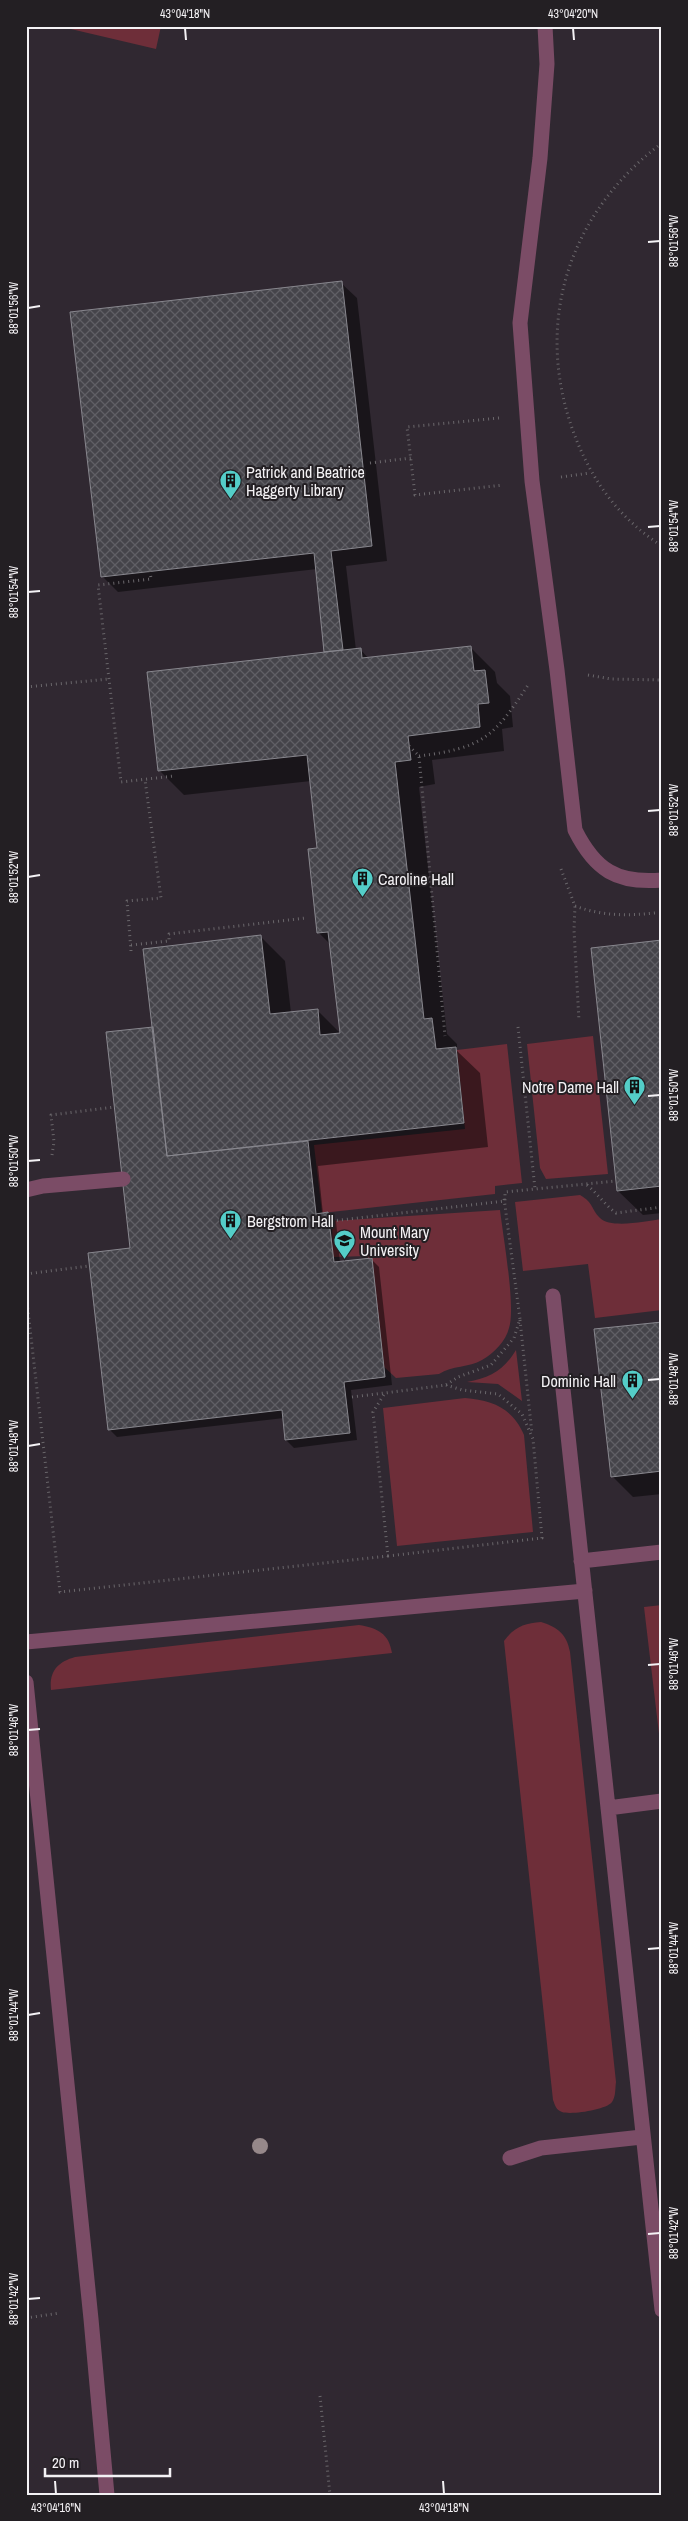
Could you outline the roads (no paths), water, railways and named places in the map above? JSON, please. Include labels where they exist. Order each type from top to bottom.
[{"type":"lane","points":[[545,26],[547,64],[540,158],[520,323],[532,481],[557,670],[575,830],[585,851],[602,868],[625,880],[662,880]]},
{"type":"lane","points":[[26,1190],[43,1186],[123,1179]]},
{"type":"lane","points":[[553,1296],[662,2310]]},
{"type":"lane","points":[[581,1560],[662,1552]]},
{"type":"lane","points":[[26,1642],[585,1591]]},
{"type":"lane","points":[[26,1682],[107,2495]]},
{"type":"lane","points":[[608,1808],[662,1801]]},
{"type":"lane","points":[[510,2158],[541,2148],[642,2137]]},
{"type":"place","name":"Patrick and Beatrice Haggerty Library","points":[[230,500]]},
{"type":"place","name":"Caroline Hall","points":[[362,898]]},
{"type":"place","name":"Notre Dame Hall","points":[[635,1106]]},
{"type":"place","name":"Bergstrom Hall","points":[[231,1240]]},
{"type":"place","name":"Mount Mary University","points":[[344,1260]]},
{"type":"place","name":"Dominic Hall","points":[[632,1400]]}]
